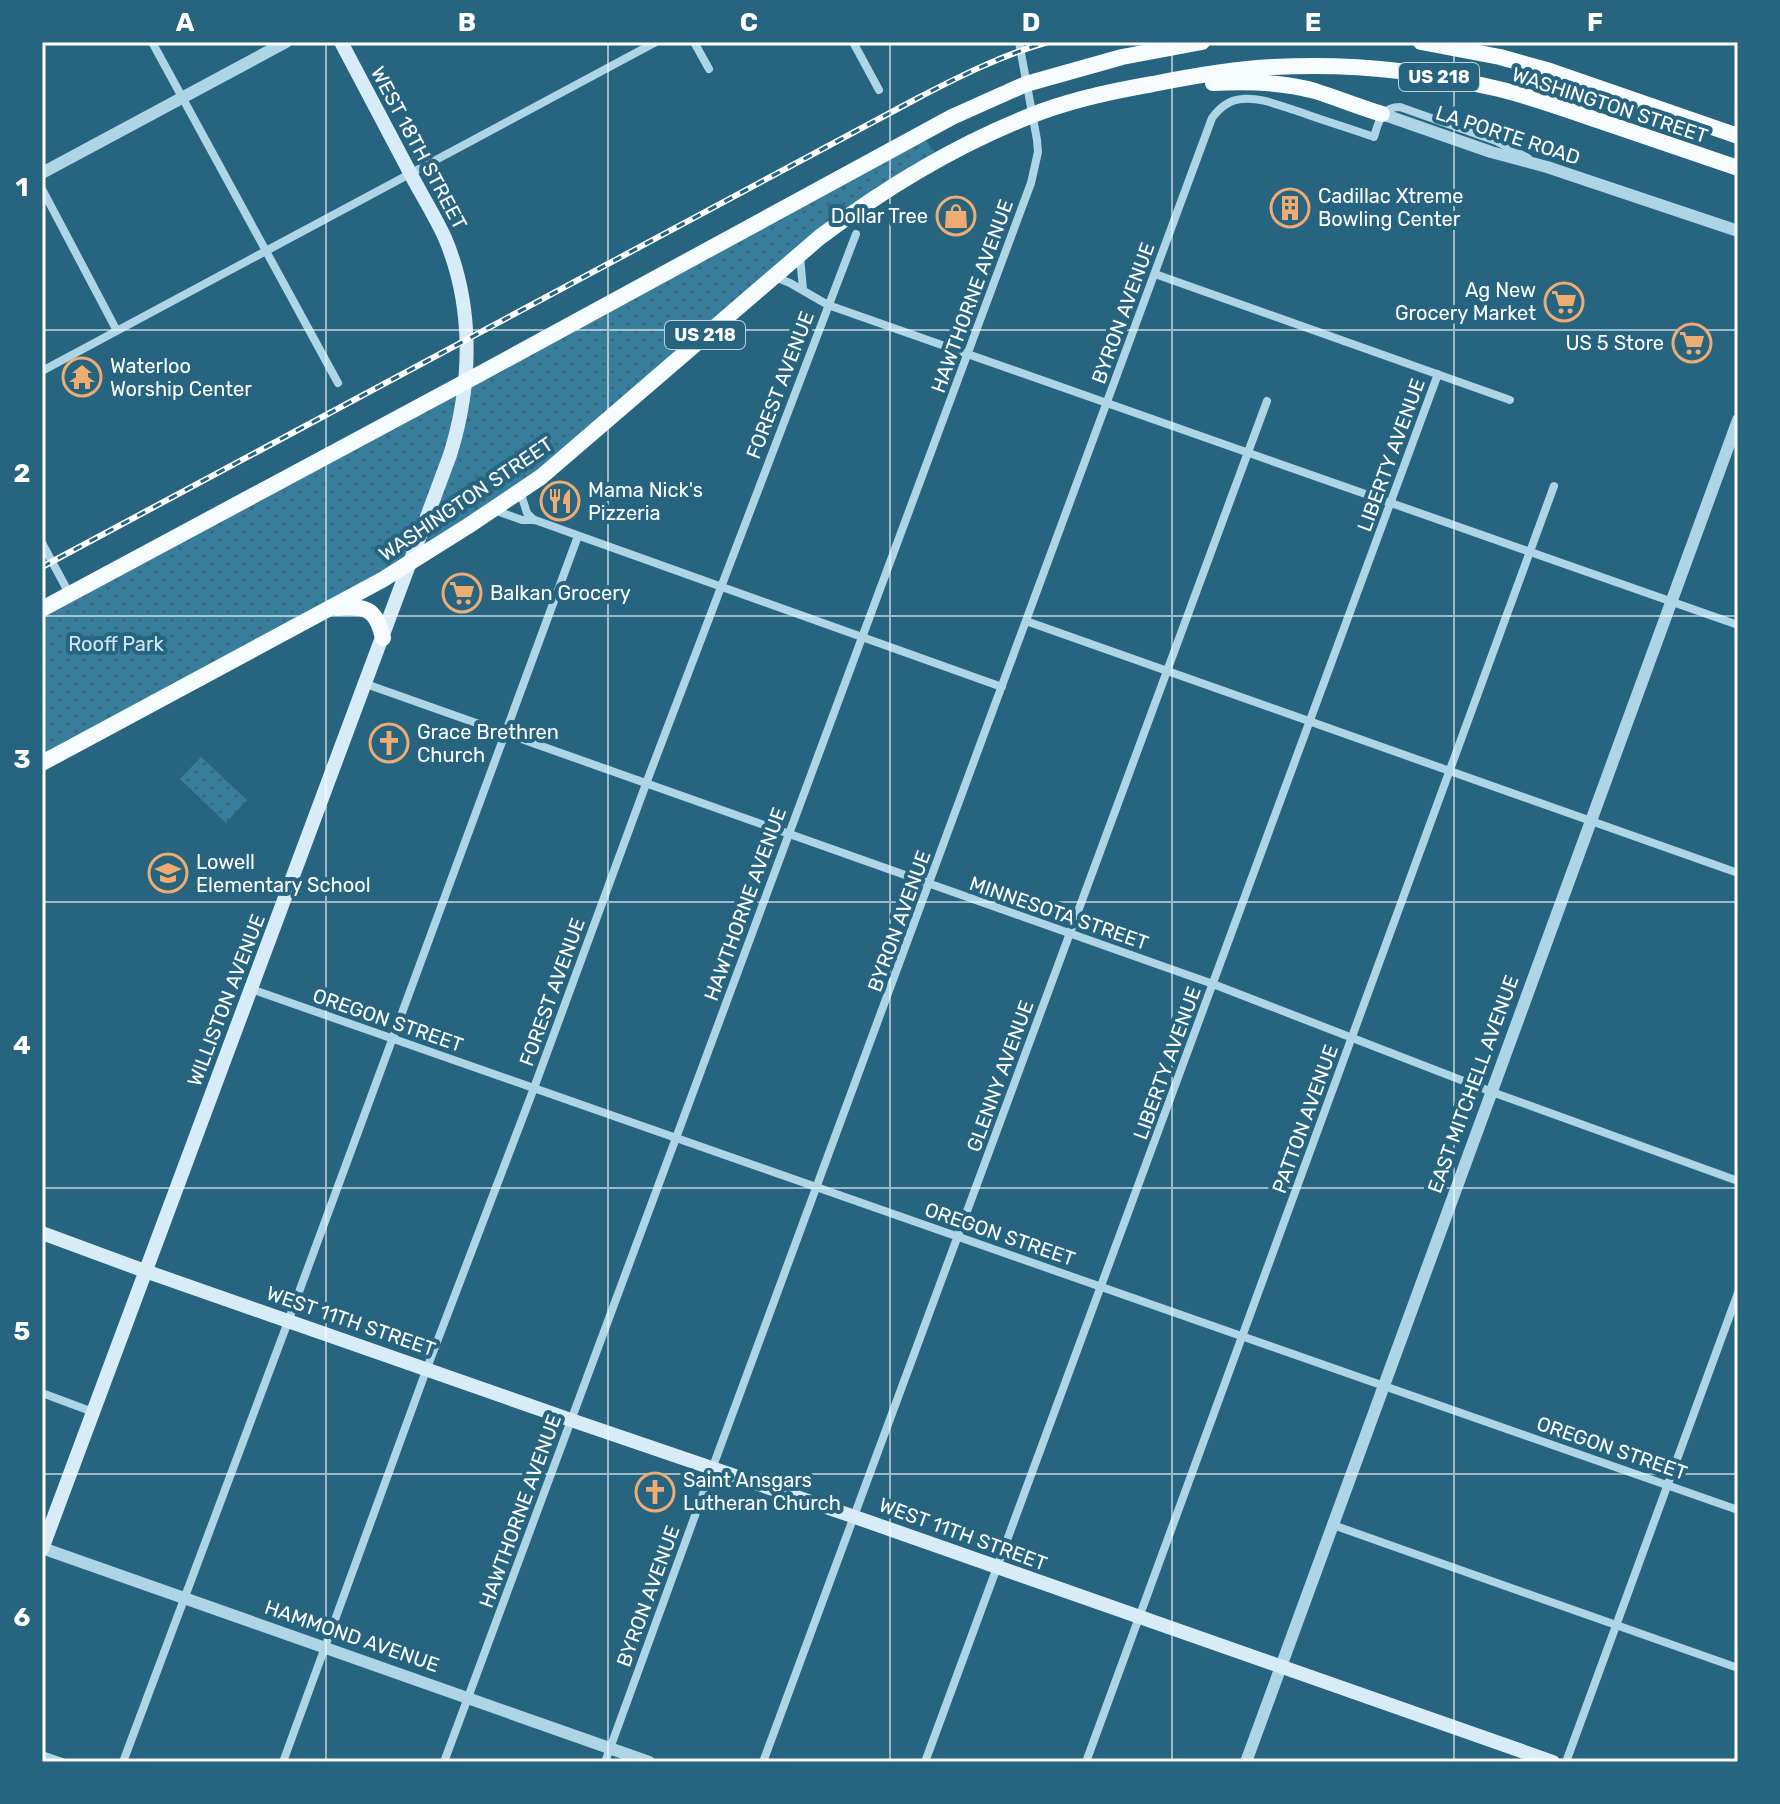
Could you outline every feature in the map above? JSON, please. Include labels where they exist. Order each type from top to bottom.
[{"type":"highway","points":[[42,609],[942,123],[1026,84],[1122,57],[1202,42]]},
{"type":"highway","name":"WASHINGTON STREET","points":[[1421,42],[1488,54],[1550,71],[1738,136]]},
{"type":"highway","name":"WASHINGTON STREET","points":[[42,763],[410,564],[493,510],[541,477],[848,216],[966,144],[1033,114],[1128,88],[1209,73],[1271,67],[1351,67],[1423,74],[1492,87],[1738,168]]},
{"type":"highway","points":[[1128,88],[1268,83],[1314,91],[1382,114]]},
{"type":"highway","points":[[331,608],[368,610],[376,618],[383,638]]},
{"type":"main road","name":"WEST 18TH STREET","points":[[341,42],[437,222],[452,257],[465,322]]},
{"type":"main road","name":"WILLISTON AVENUE","points":[[42,1549],[450,455],[465,382],[465,322]]},
{"type":"main road","name":"WEST 11TH STREET","points":[[42,1233],[1553,1762]]},
{"type":"street","points":[[152,42],[338,383]]},
{"type":"street","points":[[42,173],[286,42]]},
{"type":"street","points":[[42,371],[656,42]]},
{"type":"street","points":[[694,42],[709,69]]},
{"type":"street","points":[[853,42],[879,90]]},
{"type":"street","name":"HAWTHORNE AVENUE","points":[[444,1762],[1035,167],[1038,152],[1033,114],[1019,46]]},
{"type":"street","name":"BYRON AVENUE","points":[[605,1762],[1212,118],[1234,100],[1262,100],[1374,137],[1382,114]]},
{"type":"street","name":"LA PORTE ROAD","points":[[1382,114],[1738,231]]},
{"type":"street","points":[[42,189],[117,331]]},
{"type":"street","name":"FOREST AVENUE","points":[[283,1762],[645,785],[856,234]]},
{"type":"street","points":[[800,256],[803,290]]},
{"type":"street","points":[[1155,274],[1510,400]]},
{"type":"street","points":[[775,277],[828,305],[1738,625]]},
{"type":"street","name":"LIBERTY AVENUE","points":[[925,1762],[1438,374]]},
{"type":"street","name":"GLENNY AVENUE","points":[[763,1762],[1267,401]]},
{"type":"street","name":"EAST MITCHELL AVENUE","points":[[1246,1762],[1738,420]]},
{"type":"street","name":"PATTON AVENUE","points":[[1086,1762],[1554,486]]},
{"type":"street","points":[[520,491],[527,513],[535,520]]},
{"type":"street","points":[[493,510],[522,520],[535,520],[1002,687]]},
{"type":"street","points":[[123,1762],[578,536]]},
{"type":"street","points":[[42,543],[70,595]]},
{"type":"street","points":[[1026,621],[1591,821],[1737,869]]},
{"type":"street","name":"MINNESOTA STREET","points":[[366,684],[1213,984],[1492,1092],[1738,1181]]},
{"type":"street","name":"OREGON STREET","points":[[251,989],[1738,1510]]},
{"type":"street","points":[[1566,1762],[1738,1293]]},
{"type":"street","points":[[42,1393],[93,1412]]},
{"type":"street","points":[[1333,1525],[1738,1668]]},
{"type":"street","name":"HAMMOND AVENUE","points":[[42,1549],[649,1762]]},
{"type":"street","points":[[42,1755],[62,1762]]},
{"type":"green space","name":"Rooff Park","points":[[921,134],[939,158],[879,195],[468,526],[42,762],[42,605]]},
{"type":"green space","points":[[201,757],[247,800],[226,823],[180,779]]},
{"type":"railway","points":[[42,567],[916,99],[997,60],[1048,42]]},
{"type":"place","name":"Cadillac Xtreme Bowling Center","points":[[1290,208]]},
{"type":"place","name":"Dollar Tree","points":[[956,216]]},
{"type":"place","name":"Ag New Grocery Market","points":[[1564,302]]},
{"type":"place","name":"US 5 Store","points":[[1692,343]]},
{"type":"place","name":"Waterloo Worship Center","points":[[82,377]]},
{"type":"place","name":"Mama Nick's Pizzeria","points":[[560,501]]},
{"type":"place","name":"Balkan Grocery","points":[[462,593]]},
{"type":"place","name":"Grace Brethren Church","points":[[389,743]]},
{"type":"place","name":"Lowell Elementary School","points":[[168,873]]},
{"type":"place","name":"Saint Ansgars Lutheran Church","points":[[655,1492]]}]
